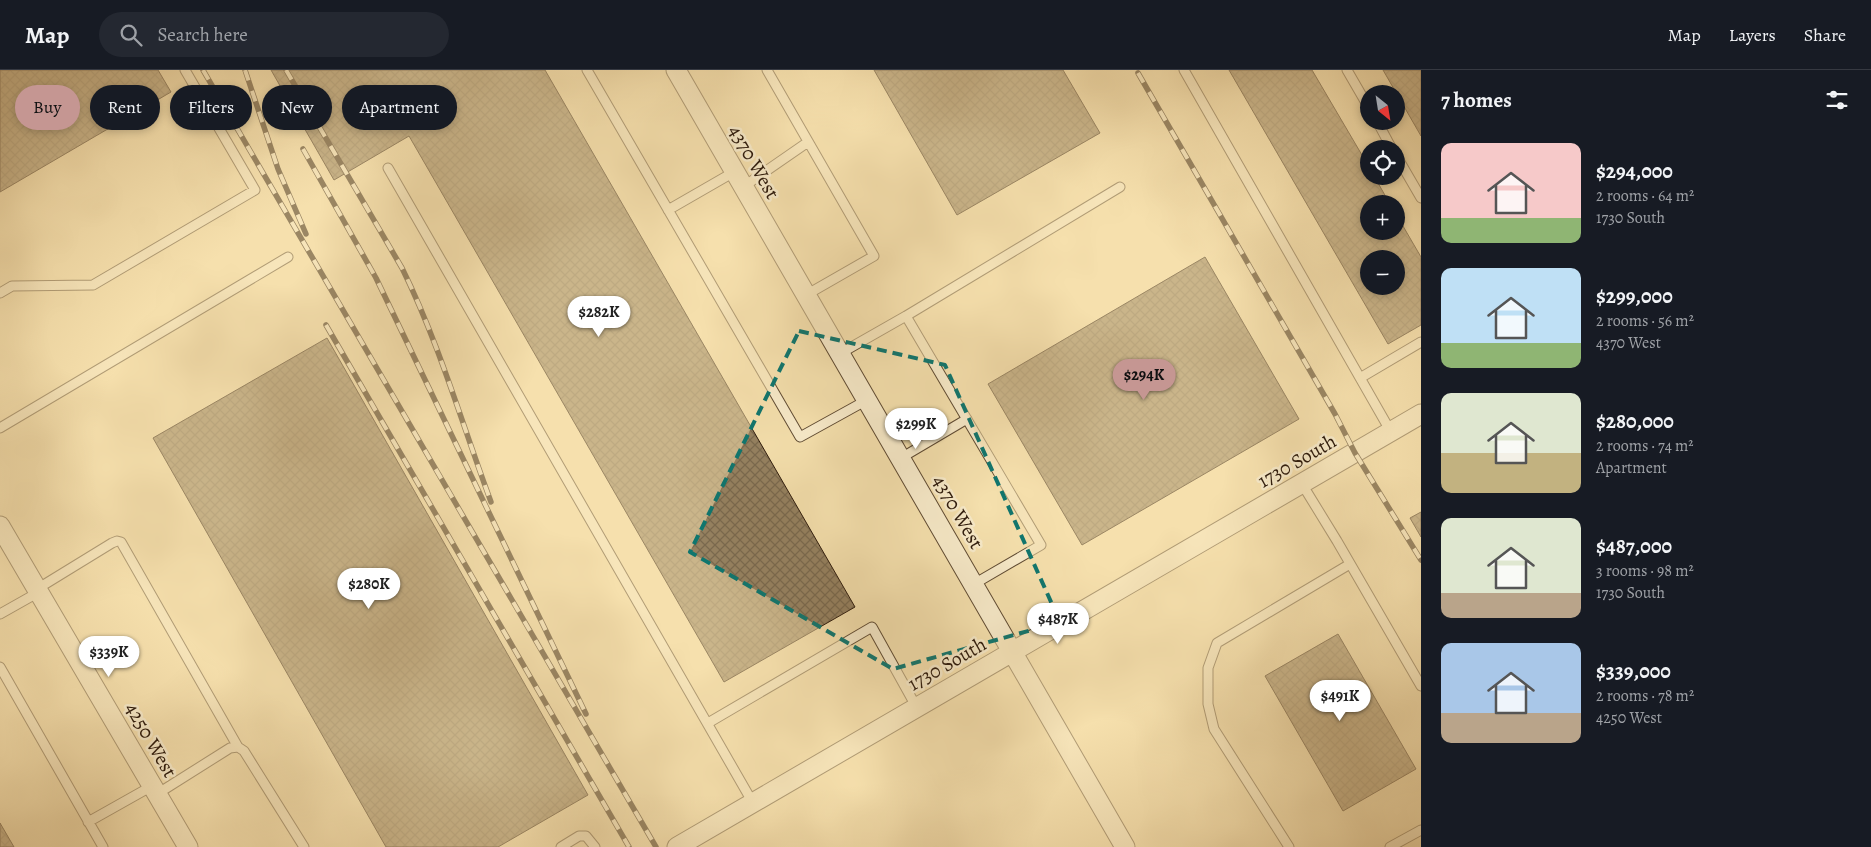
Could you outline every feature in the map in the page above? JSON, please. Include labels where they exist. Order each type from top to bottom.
[{"type":"street","name":"4370 West","points":[[676,70],[1125,847]]},
{"type":"street","name":"1730 South","points":[[677,847],[1421,414]]},
{"type":"street","name":"4250 West","points":[[0,526],[188,847]]},
{"type":"lane","points":[[0,293],[12,286],[93,285],[255,190],[185,70]]},
{"type":"lane","points":[[588,70],[800,437],[867,400]]},
{"type":"lane","points":[[767,70],[874,256],[806,295]]},
{"type":"lane","points":[[1184,70],[1391,432]]},
{"type":"lane","points":[[1347,70],[1360,92]]},
{"type":"lane","points":[[668,210],[739,179],[808,142]]},
{"type":"lane","points":[[388,168],[754,803]]},
{"type":"lane","points":[[1405,170],[1421,198]]},
{"type":"lane","points":[[841,354],[1120,188]]},
{"type":"lane","points":[[0,428],[288,257]]},
{"type":"lane","points":[[906,316],[1041,545],[974,584]]},
{"type":"lane","points":[[1360,378],[1421,342]]},
{"type":"lane","points":[[901,458],[966,419]]},
{"type":"lane","points":[[1302,484],[1421,686]]},
{"type":"lane","points":[[0,614],[112,543],[121,542],[238,747],[244,751],[304,847]]},
{"type":"lane","points":[[1289,847],[1214,729],[1208,704],[1208,668],[1217,643],[1350,564]]},
{"type":"lane","points":[[708,723],[872,627],[917,708]]},
{"type":"lane","points":[[0,667],[103,847]]},
{"type":"lane","points":[[88,822],[155,790],[230,748],[238,747]]},
{"type":"lane","points":[[1390,847],[1421,830]]},
{"type":"lane","points":[[561,847],[579,836],[586,836],[595,847]]},
{"type":"highlighted area","points":[[799,331],[945,365],[1060,622],[893,669],[690,552]]},
{"type":"building","points":[[0,70],[158,70],[170,90],[170,93],[160,98],[160,85],[90,85],[90,130],[106,130],[0,192]]},
{"type":"building","points":[[271,70],[545,70],[855,607],[724,682],[409,136],[334,180],[305,130],[332,130],[332,85],[280,85]]},
{"type":"building","points":[[874,70],[1063,70],[1100,133],[957,215]]},
{"type":"building","points":[[1229,70],[1312,70],[1360,152],[1360,185],[1379,185],[1385,195],[1360,195],[1360,240],[1405,240],[1405,229],[1421,257],[1421,325],[1388,344]]},
{"type":"building","points":[[1383,70],[1421,70],[1421,136],[1405,108],[1405,85],[1392,85]]},
{"type":"building","points":[[1205,257],[1299,419],[1082,545],[988,384]]},
{"type":"building","points":[[327,338],[588,795],[498,847],[386,847],[153,438]]},
{"type":"building","points":[[1421,512],[1421,537],[1410,518]]},
{"type":"building","points":[[1338,634],[1416,769],[1343,811],[1265,676]]},
{"type":"building","points":[[0,823],[14,847],[0,847]]},
{"type":"railway","points":[[203,70],[656,847]]},
{"type":"railway","points":[[245,70],[278,169],[306,234]]},
{"type":"railway","points":[[286,70],[402,268],[439,354],[491,502]]},
{"type":"railway","points":[[1138,73],[1335,414],[1355,453],[1421,560]]},
{"type":"railway","points":[[303,149],[376,278],[586,714]]},
{"type":"railway","points":[[326,325],[629,847]]}]
